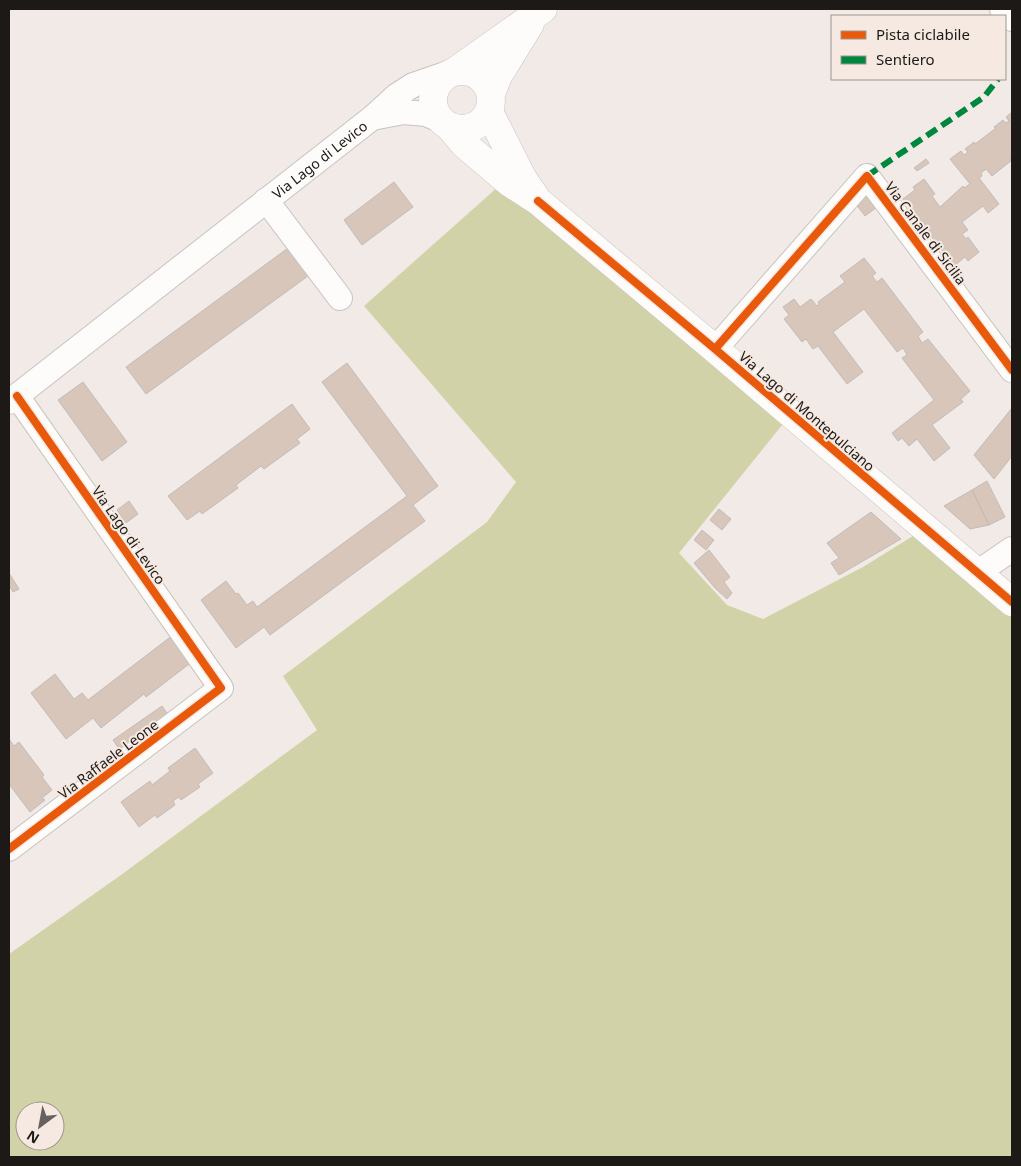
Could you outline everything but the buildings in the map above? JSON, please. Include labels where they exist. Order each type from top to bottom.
[{"type":"street","points":[[1002,9],[1012,19]]},
{"type":"street","name":"Via Lago di Levico","points":[[445,124],[436,113],[432,104],[435,86],[441,78],[453,72],[540,11]]},
{"type":"street","name":"Via Lago di Levico","points":[[372,118],[404,112],[426,114],[459,129],[477,125],[484,119],[498,76],[540,11]]},
{"type":"street","points":[[453,72],[467,70],[476,73],[488,86],[490,103]]},
{"type":"street","name":"Via Lago di Levico","points":[[221,688],[13,399],[372,118],[396,96],[413,85],[453,72]]},
{"type":"street","name":"Via Lago di Montepulciano","points":[[490,103],[523,179],[538,201]]},
{"type":"street","name":"Via Lago di Montepulciano","points":[[445,124],[464,144],[510,183],[538,201],[716,349],[1012,602]]},
{"type":"street","name":"Via Canale di Sicilia","points":[[716,349],[867,176],[1012,370]]},
{"type":"street","name":"Via Lago di Levico","points":[[266,200],[340,298]]},
{"type":"street","points":[[978,573],[1012,549]]},
{"type":"street","name":"Via Raffaele Leone","points":[[10,845],[221,688]]},
{"type":"green space","points":[[499,186],[787,419],[679,553],[727,605],[763,619],[863,567],[921,531],[1012,608],[1012,1156],[9,1157],[9,954],[121,875],[317,730],[283,676],[487,522],[516,482],[364,306]]},
{"type":"marked path","points":[[867,176],[984,97],[997,80]]},
{"type":"cycle path","points":[[715,349],[867,176],[1012,370]]},
{"type":"cycle path","points":[[538,201],[1012,602]]},
{"type":"cycle path","points":[[9,849],[221,688],[17,396]]}]
